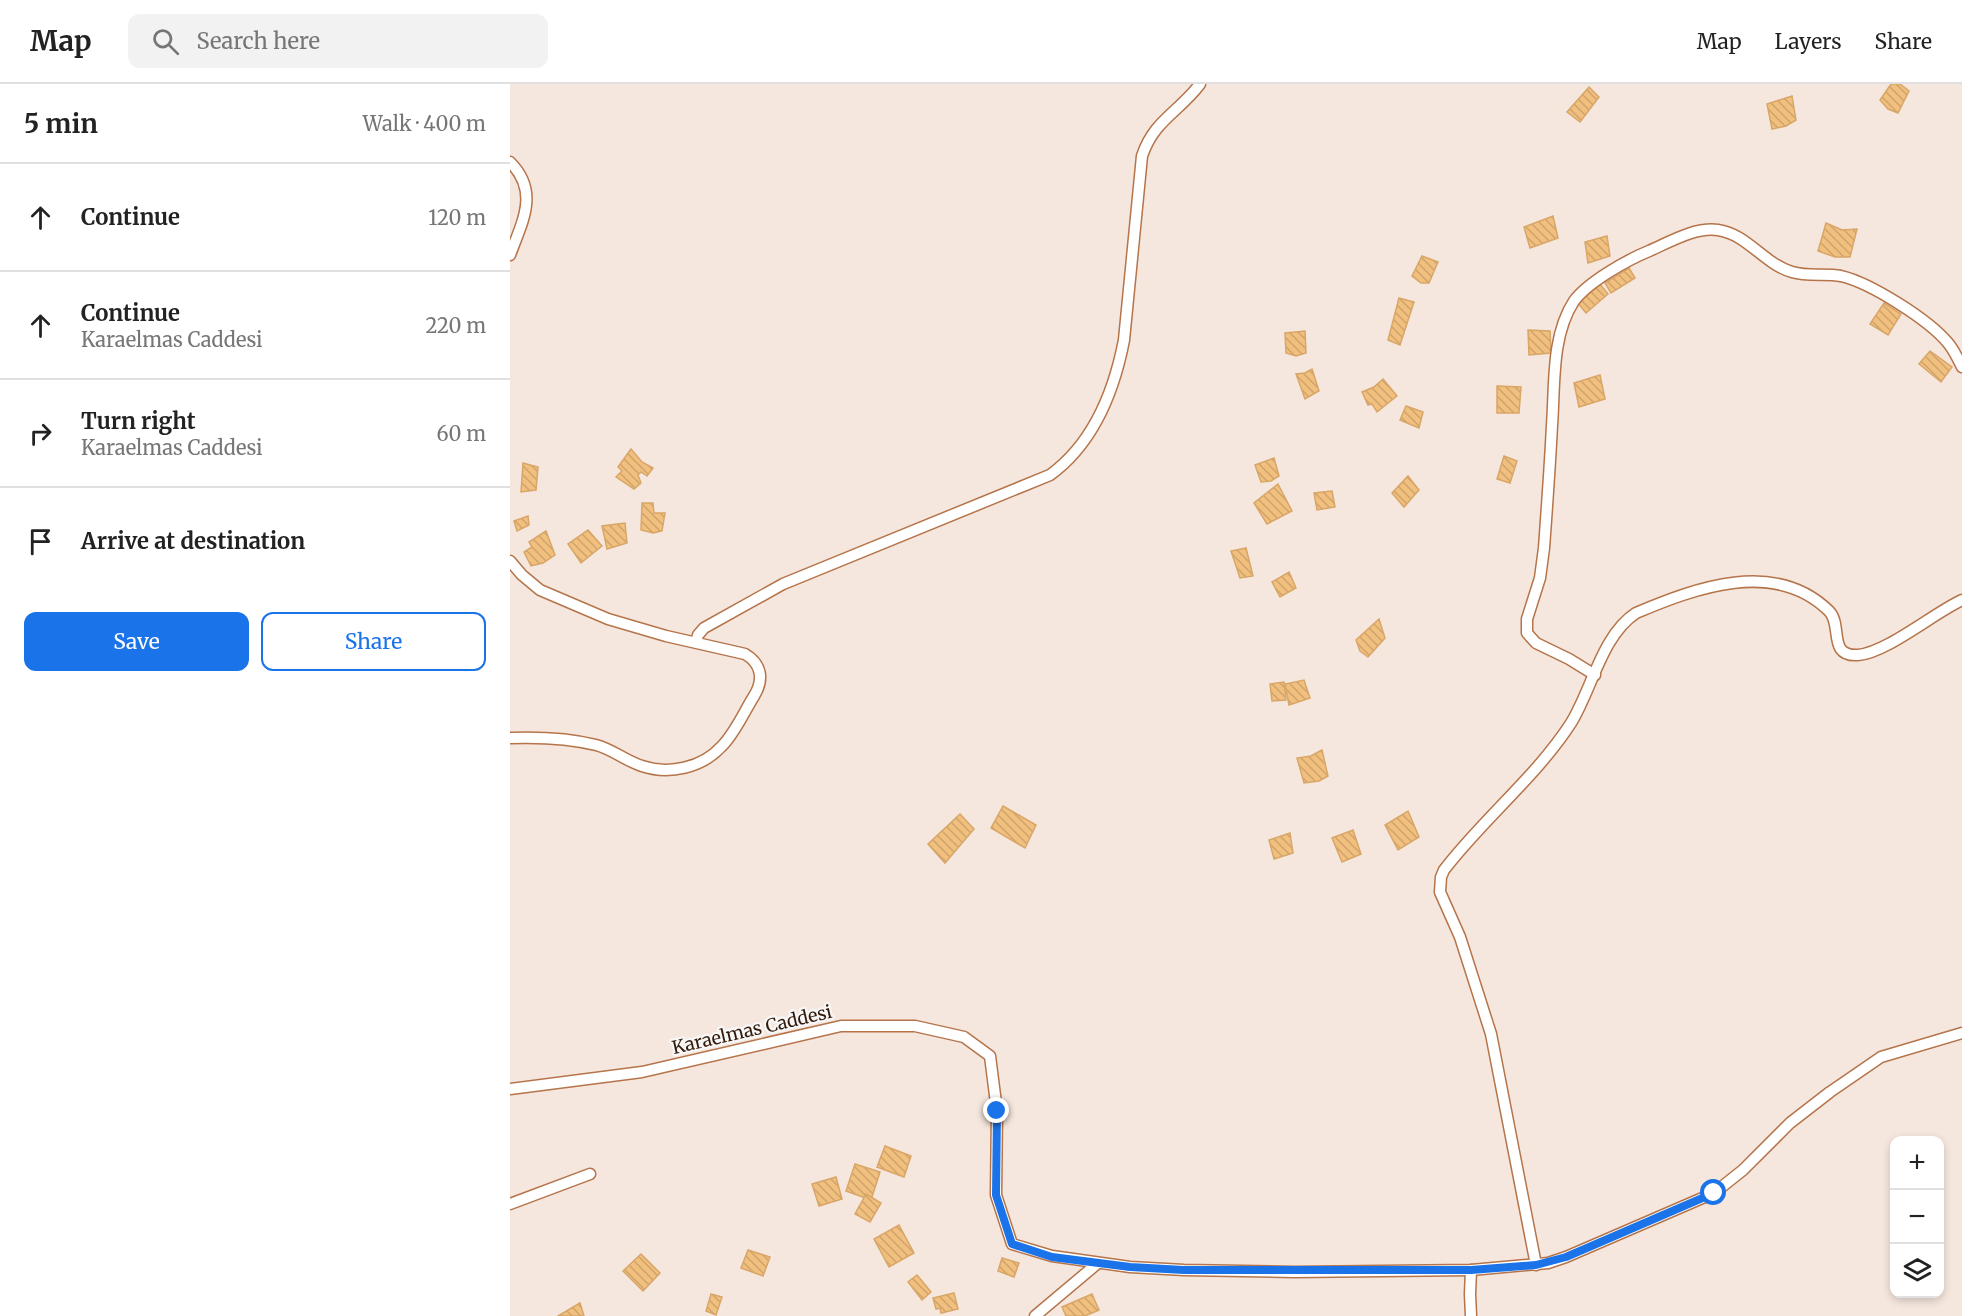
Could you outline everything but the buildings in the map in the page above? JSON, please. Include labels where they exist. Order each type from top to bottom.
[{"type":"street","points":[[696,642],[704,628],[783,584],[1050,475],[1074,455],[1094,427],[1116,376],[1121,358],[1142,156],[1154,130],[1188,99],[1200,84]]},
{"type":"street","points":[[510,162],[523,178],[527,196],[524,214],[510,255]]},
{"type":"street","points":[[1595,675],[1536,643],[1527,633],[1526,623],[1540,578],[1544,548],[1557,355],[1568,313],[1574,302],[1590,284],[1644,253],[1691,233],[1710,229],[1720,230],[1735,235],[1785,270],[1801,274],[1842,276],[1866,285],[1926,322],[1948,344],[1962,367]]},
{"type":"street","points":[[510,561],[530,583],[608,619],[637,629],[745,654],[759,668],[761,679],[758,690],[723,745],[704,760],[681,768],[660,770],[640,765],[598,746],[551,739],[510,738]]},
{"type":"street","points":[[1536,1265],[1491,1034],[1476,981],[1460,937],[1442,898],[1441,877],[1449,864],[1564,733],[1616,633],[1628,619],[1646,609],[1716,585],[1740,582],[1762,583],[1798,591],[1824,607],[1836,622],[1837,642],[1840,648],[1845,652],[1858,655],[1876,651],[1962,600]]},
{"type":"street","name":"Karaelmas Caddesi","points":[[510,1089],[642,1072],[841,1026],[915,1026],[964,1037],[990,1056],[997,1111],[996,1195],[1012,1244],[1052,1257],[1184,1270],[1471,1270],[1536,1265],[1566,1257],[1714,1193],[1743,1170],[1790,1123],[1873,1063],[1891,1054],[1962,1033]]},
{"type":"street","points":[[510,1204],[590,1174]]},
{"type":"street","points":[[1035,1316],[1098,1263]]},
{"type":"street","points":[[1471,1270],[1472,1316]]},
{"type":"route","points":[[997,1111],[996,1195],[1012,1244],[1052,1257],[1130,1267],[1184,1270],[1362,1272],[1471,1270],[1536,1265],[1566,1257],[1714,1193]]}]
